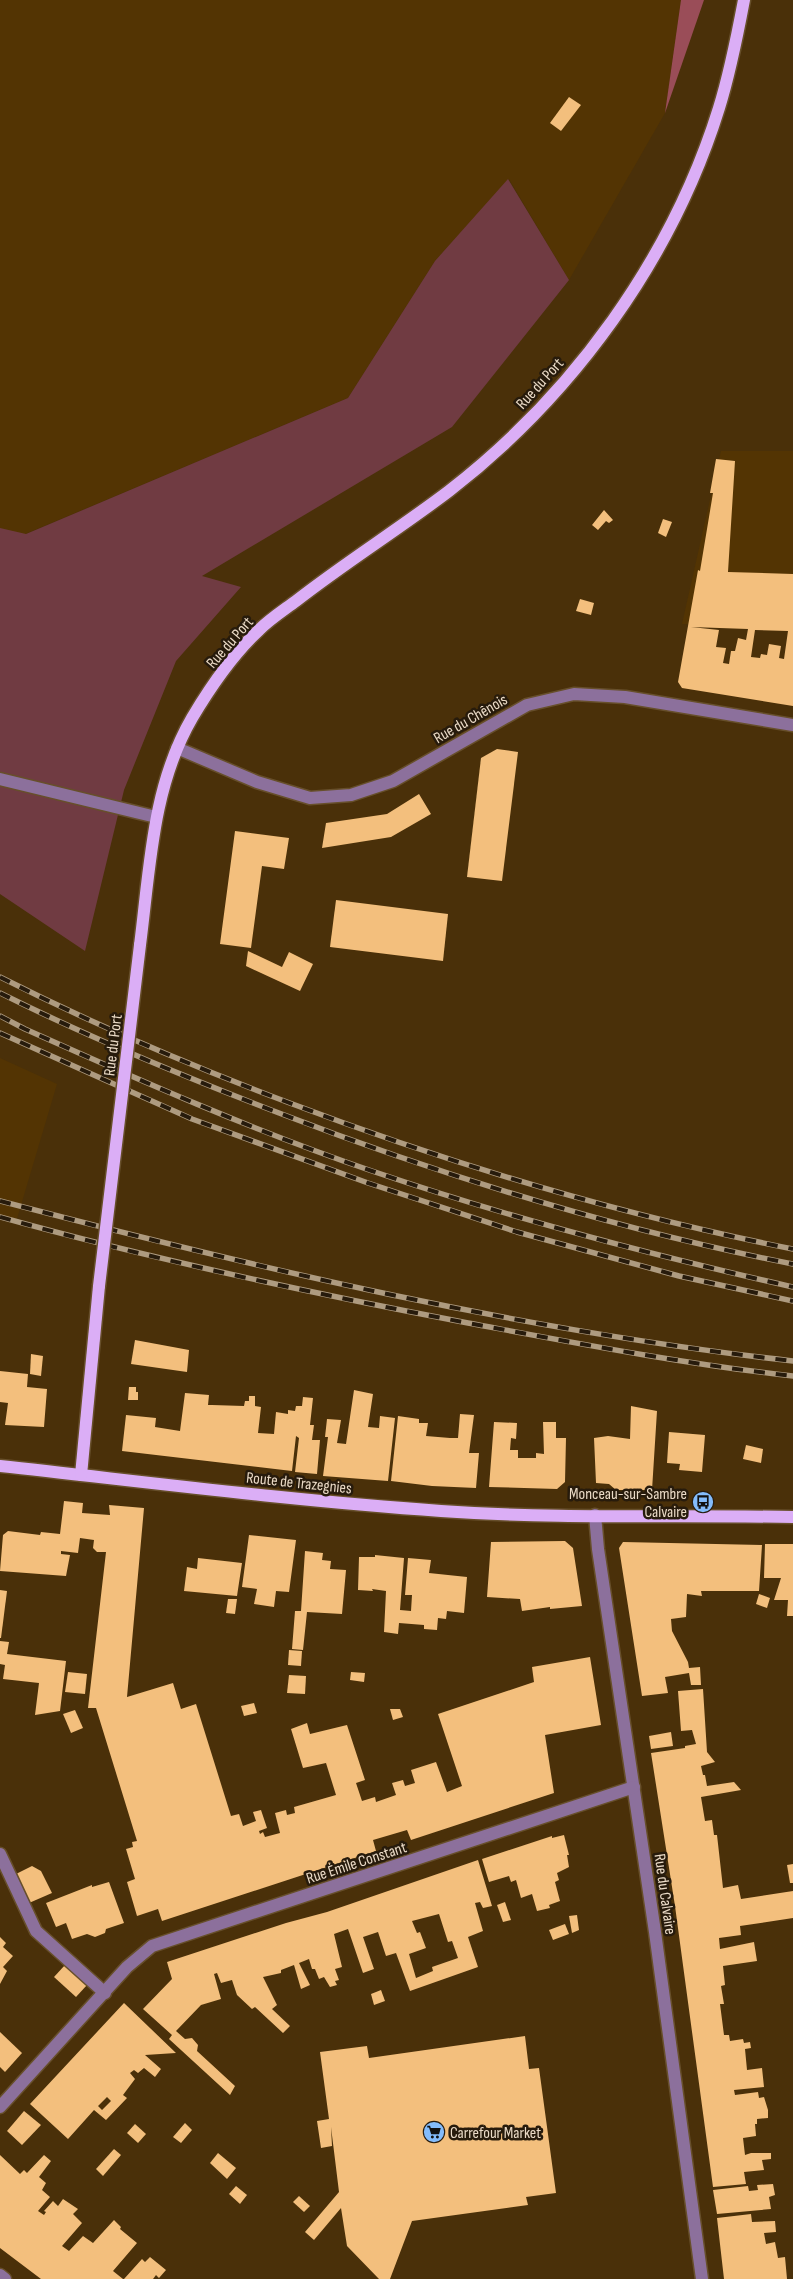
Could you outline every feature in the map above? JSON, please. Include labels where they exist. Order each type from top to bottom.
[{"type":"main road","name":"Rue du Port","points":[[81,1475],[100,1286],[156,817],[165,781],[177,748],[191,720],[231,660],[260,629],[321,581],[448,492],[500,448],[558,389],[608,327],[659,248],[698,166],[718,110],[732,60],[744,0]]},
{"type":"main road","name":"Route de Trazegnies","points":[[0,1466],[386,1508],[484,1514],[793,1517]]},
{"type":"street","name":"Rue du Chênois","points":[[177,748],[257,782],[310,798],[351,795],[393,781],[527,705],[574,694],[625,697],[793,725]]},
{"type":"street","points":[[0,779],[156,817]]},
{"type":"street","name":"Rue du Calvaire","points":[[595,1515],[598,1549],[634,1787],[702,2279]]},
{"type":"street","name":"Rue Émile Constant","points":[[0,2107],[127,1967],[152,1946],[634,1787]]},
{"type":"street","points":[[0,1854],[36,1931],[105,1993]]},
{"type":"street","points":[[0,2275],[5,2279]]},
{"type":"shaded area","points":[[0,0],[681,0],[665,113],[569,280],[509,179],[435,261],[348,398],[18,537],[0,533]]},
{"type":"shaded area","points":[[681,0],[704,0],[665,113]]},
{"type":"shaded area","points":[[508,179],[569,280],[452,427],[202,576],[241,587],[176,661],[124,790],[85,951],[0,894],[0,528],[26,534],[348,398],[435,261]]},
{"type":"shaded area","points":[[721,451],[793,451],[793,628],[682,624]]},
{"type":"shaded area","points":[[0,1058],[57,1084],[16,1222],[0,1217]]},
{"type":"building","points":[[569,97],[581,105],[561,131],[550,123]]},
{"type":"building","points":[[716,459],[735,461],[728,572],[793,574],[793,706],[682,688],[678,682],[698,570],[700,571],[713,493],[710,493]],"holes":[[[691,627],[748,629],[746,640],[738,638],[735,651],[731,651],[729,664],[723,663],[726,648],[716,647],[719,630]],[[755,630],[788,631],[784,659],[779,658],[781,646],[769,644],[767,655],[761,654],[760,658],[751,657]]]},
{"type":"building","points":[[604,510],[613,520],[609,523],[606,521],[598,530],[592,525]]},
{"type":"building","points":[[663,519],[672,522],[666,537],[658,533]]},
{"type":"building","points":[[580,599],[594,603],[591,615],[576,611]]},
{"type":"building","points":[[497,749],[518,752],[502,881],[467,877],[481,758]]},
{"type":"building","points":[[419,794],[431,814],[391,837],[322,848],[326,823],[387,814]]},
{"type":"building","points":[[235,831],[289,838],[284,869],[262,866],[251,948],[220,944]]},
{"type":"building","points":[[336,900],[448,914],[443,961],[330,947]]},
{"type":"building","points":[[248,951],[282,967],[289,952],[313,964],[300,991],[246,966]]},
{"type":"building","points":[[135,1340],[189,1350],[187,1372],[131,1364]]},
{"type":"building","points":[[31,1354],[43,1356],[41,1376],[30,1374]]},
{"type":"building","points":[[0,1371],[28,1374],[27,1387],[47,1389],[44,1427],[5,1425],[8,1403],[0,1402]]},
{"type":"building","points":[[129,1387],[136,1387],[138,1400],[128,1400]]},
{"type":"building","points":[[354,1390],[373,1394],[368,1427],[379,1428],[380,1416],[395,1418],[388,1481],[323,1476],[328,1437],[325,1437],[327,1419],[341,1420],[337,1443],[346,1444]]},
{"type":"building","points":[[185,1393],[209,1395],[208,1405],[244,1406],[245,1401],[249,1401],[249,1396],[255,1396],[255,1406],[261,1407],[258,1433],[274,1434],[276,1412],[288,1414],[288,1410],[295,1411],[296,1406],[302,1406],[303,1397],[313,1398],[310,1425],[314,1425],[312,1440],[320,1440],[317,1474],[295,1472],[299,1438],[296,1436],[292,1471],[122,1451],[126,1415],[156,1418],[155,1427],[180,1431]]},
{"type":"building","points":[[631,1406],[657,1411],[652,1490],[616,1490],[609,1484],[596,1483],[594,1438],[608,1436],[630,1439]]},
{"type":"building","points":[[460,1414],[474,1415],[469,1453],[479,1453],[476,1488],[432,1486],[391,1481],[398,1416],[419,1419],[419,1423],[428,1423],[426,1436],[458,1438]]},
{"type":"building","points":[[494,1422],[517,1423],[516,1439],[511,1438],[510,1450],[518,1450],[518,1458],[536,1458],[536,1453],[544,1454],[543,1422],[556,1422],[556,1438],[566,1438],[565,1482],[557,1489],[489,1487]]},
{"type":"building","points":[[669,1432],[705,1435],[702,1472],[679,1470],[680,1464],[667,1463]]},
{"type":"building","points":[[746,1445],[763,1449],[761,1463],[743,1459]]},
{"type":"building","points":[[64,1501],[83,1503],[82,1513],[110,1515],[109,1505],[144,1508],[127,1697],[173,1683],[181,1709],[196,1704],[231,1816],[239,1814],[243,1826],[256,1821],[253,1812],[261,1810],[267,1828],[259,1831],[260,1834],[263,1832],[265,1837],[280,1833],[275,1813],[286,1810],[287,1815],[295,1813],[294,1807],[336,1795],[326,1763],[303,1768],[291,1729],[307,1723],[310,1734],[347,1725],[365,1780],[356,1783],[362,1801],[375,1797],[376,1802],[396,1795],[392,1783],[403,1780],[405,1786],[415,1783],[411,1770],[436,1762],[447,1792],[462,1786],[438,1714],[534,1682],[532,1667],[590,1657],[601,1725],[545,1735],[554,1793],[411,1840],[407,1830],[373,1840],[376,1851],[162,1921],[158,1909],[137,1916],[127,1882],[135,1879],[126,1849],[133,1847],[132,1842],[137,1841],[96,1708],[88,1708],[106,1552],[97,1552],[93,1548],[94,1540],[80,1538],[78,1553],[61,1551],[61,1554],[70,1555],[66,1576],[0,1571],[3,1535],[8,1531],[40,1535],[41,1532],[60,1534]]},
{"type":"building","points":[[249,1535],[296,1540],[289,1592],[276,1591],[274,1607],[254,1604],[257,1589],[242,1587]]},
{"type":"building","points":[[565,1541],[573,1548],[582,1606],[550,1609],[550,1607],[522,1611],[520,1599],[487,1597],[491,1542]]},
{"type":"building","points":[[623,1542],[762,1545],[759,1591],[701,1591],[702,1596],[687,1594],[686,1617],[671,1619],[672,1631],[688,1662],[689,1668],[700,1667],[701,1685],[691,1685],[689,1673],[665,1677],[668,1693],[642,1696],[619,1548]]},
{"type":"building","points":[[765,1544],[793,1544],[793,1616],[787,1616],[788,1600],[774,1600],[781,1578],[764,1578]]},
{"type":"building","points":[[305,1551],[323,1553],[322,1560],[331,1561],[330,1569],[346,1570],[342,1614],[307,1612],[303,1650],[292,1649],[295,1611],[301,1611]]},
{"type":"building","points":[[375,1555],[404,1558],[400,1610],[411,1611],[412,1595],[405,1595],[408,1558],[431,1560],[429,1573],[467,1577],[464,1613],[447,1611],[446,1619],[438,1618],[437,1630],[424,1629],[424,1625],[399,1623],[398,1634],[384,1632],[386,1591],[358,1590],[359,1557],[375,1557]]},
{"type":"building","points":[[198,1558],[242,1563],[237,1596],[184,1591],[187,1567],[197,1569]]},
{"type":"building","points":[[0,1590],[7,1591],[1,1638],[0,1638]]},
{"type":"building","points":[[759,1594],[770,1598],[767,1608],[756,1604]]},
{"type":"building","points":[[228,1599],[237,1599],[235,1614],[226,1613]]},
{"type":"building","points":[[0,1641],[9,1642],[7,1654],[66,1661],[60,1711],[35,1715],[39,1683],[3,1679],[5,1665],[0,1664]]},
{"type":"building","points":[[289,1650],[302,1651],[301,1666],[288,1665]]},
{"type":"building","points":[[68,1672],[87,1674],[85,1694],[65,1692]]},
{"type":"building","points":[[351,1672],[365,1673],[364,1682],[350,1680]]},
{"type":"building","points":[[289,1675],[306,1676],[305,1694],[287,1693]]},
{"type":"building","points":[[703,1689],[707,1752],[715,1762],[701,1766],[707,1786],[734,1782],[741,1790],[701,1797],[705,1821],[712,1820],[714,1835],[717,1835],[723,1888],[738,1885],[741,1899],[793,1891],[793,1918],[740,1926],[741,1935],[719,1938],[720,1949],[754,1942],[757,1961],[723,1966],[725,1985],[721,1986],[724,2004],[720,2004],[724,2035],[729,2035],[730,2041],[743,2039],[744,2043],[750,2042],[751,2048],[745,2049],[747,2070],[762,2068],[764,2087],[734,2090],[735,2095],[758,2092],[759,2098],[764,2097],[768,2110],[768,2118],[757,2119],[757,2124],[755,2124],[756,2136],[743,2138],[745,2155],[751,2153],[771,2153],[771,2159],[762,2160],[764,2170],[744,2172],[746,2184],[713,2187],[675,1906],[651,1753],[685,1748],[685,1746],[696,1744],[692,1730],[681,1731],[678,1691]]},
{"type":"building","points":[[254,1703],[257,1713],[244,1716],[241,1706]]},
{"type":"building","points":[[390,1709],[400,1709],[403,1717],[393,1720]]},
{"type":"building","points":[[75,1710],[83,1728],[71,1733],[63,1714]]},
{"type":"building","points":[[671,1732],[673,1746],[651,1749],[649,1736]]},
{"type":"building","points":[[564,1835],[569,1855],[567,1855],[569,1867],[557,1873],[559,1880],[555,1882],[560,1901],[549,1905],[550,1908],[537,1911],[532,1894],[521,1898],[516,1880],[511,1882],[509,1876],[489,1882],[482,1859],[552,1836],[552,1838]]},
{"type":"building","points":[[478,1860],[492,1906],[483,1908],[480,1902],[475,1903],[483,1931],[468,1937],[478,1967],[410,1991],[396,1953],[386,1956],[378,1932],[363,1937],[374,1969],[363,1973],[348,1929],[334,1934],[342,1967],[335,1969],[339,1980],[335,1981],[337,1985],[330,1987],[324,1977],[319,1979],[315,1969],[312,1969],[309,1959],[299,1963],[310,1985],[301,1989],[294,1965],[281,1970],[281,1973],[263,1977],[277,2005],[272,2009],[290,2026],[283,2033],[255,2007],[252,2009],[237,1995],[232,1980],[221,1983],[217,1973],[214,1974],[221,1999],[201,2005],[176,2031],[185,2039],[192,2038],[198,2045],[197,2051],[235,2086],[230,2095],[169,2039],[172,2035],[143,2009],[172,1979],[167,1962],[286,1923],[327,1912]],"holes":[[[439,1914],[448,1942],[452,1941],[458,1958],[432,1967],[433,1971],[416,1978],[409,1954],[426,1948],[420,1932],[417,1933],[412,1921]]]},
{"type":"building","points":[[793,1864],[793,1883],[790,1883],[787,1865]]},
{"type":"building","points":[[32,1866],[41,1871],[52,1893],[29,1903],[16,1874]]},
{"type":"building","points":[[109,1882],[124,1923],[106,1929],[105,1933],[95,1937],[87,1934],[72,1939],[66,1923],[56,1927],[46,1903],[92,1885],[92,1887]]},
{"type":"building","points":[[505,1902],[511,1920],[503,1922],[497,1905]]},
{"type":"building","points":[[577,1915],[579,1930],[572,1933],[569,1916]]},
{"type":"building","points":[[565,1924],[569,1934],[553,1940],[549,1930]]},
{"type":"building","points":[[0,1937],[6,1943],[3,1947],[13,1956],[3,1967],[7,1971],[0,1984]]},
{"type":"building","points":[[65,1965],[87,1985],[76,1997],[54,1977]]},
{"type":"building","points":[[381,1990],[385,2001],[374,2005],[371,1994]]},
{"type":"building","points":[[124,2003],[176,2053],[145,2055],[161,2069],[155,2077],[144,2068],[138,2073],[134,2070],[130,2073],[135,2079],[123,2095],[127,2098],[106,2120],[94,2110],[68,2139],[30,2104]],"holes":[[[107,2097],[111,2101],[102,2110],[98,2106]]]},
{"type":"building","points":[[0,2032],[22,2053],[5,2072],[0,2067]]},
{"type":"building","name":"Carrefour Market","points":[[525,2036],[529,2069],[539,2068],[556,2193],[526,2197],[528,2205],[412,2221],[390,2279],[379,2279],[347,2246],[341,2208],[314,2240],[305,2232],[339,2192],[331,2127],[332,2146],[321,2148],[317,2121],[329,2119],[320,2052],[367,2046],[369,2058]]},
{"type":"building","points":[[24,2111],[41,2125],[22,2145],[7,2131]]},
{"type":"building","points":[[185,2123],[192,2130],[181,2143],[173,2137]]},
{"type":"building","points":[[135,2124],[146,2134],[138,2143],[127,2133]]},
{"type":"building","points":[[114,2149],[121,2155],[103,2176],[96,2169]]},
{"type":"building","points":[[218,2153],[236,2168],[227,2179],[210,2163]]},
{"type":"building","points":[[0,2155],[20,2174],[24,2170],[27,2173],[44,2155],[51,2161],[39,2177],[46,2183],[42,2190],[50,2197],[38,2211],[44,2215],[46,2212],[44,2211],[53,2201],[58,2206],[63,2199],[78,2209],[73,2214],[82,2223],[62,2246],[69,2251],[83,2236],[93,2243],[114,2220],[121,2227],[120,2229],[137,2243],[113,2271],[123,2279],[41,2279],[0,2248]]},
{"type":"building","points":[[773,2184],[775,2195],[769,2197],[771,2209],[717,2214],[713,2190],[748,2186],[749,2191],[758,2190],[757,2185]]},
{"type":"building","points":[[236,2186],[247,2195],[240,2204],[229,2194]]},
{"type":"building","points":[[299,2196],[310,2206],[304,2212],[293,2202]]},
{"type":"building","points":[[751,2214],[752,2222],[775,2221],[776,2232],[764,2233],[766,2244],[775,2242],[778,2258],[785,2257],[787,2279],[724,2279],[717,2218]]},
{"type":"building","points":[[150,2257],[166,2270],[159,2278],[156,2275],[153,2279],[124,2279],[142,2259],[145,2262]]},
{"type":"railway","points":[[0,977],[70,1011],[178,1059],[349,1125],[474,1167],[600,1204],[793,1249]]},
{"type":"railway","points":[[0,993],[68,1026],[173,1071],[279,1113],[405,1159],[533,1200],[597,1218],[662,1235],[793,1264]]},
{"type":"railway","points":[[0,1016],[25,1029],[197,1104],[328,1156],[424,1188],[581,1235],[793,1287]]},
{"type":"railway","points":[[0,1033],[192,1119],[368,1183],[517,1232],[679,1276],[793,1301]]},
{"type":"railway","points":[[0,1201],[295,1274],[493,1315],[593,1333],[793,1361]]},
{"type":"railway","points":[[0,1217],[174,1262],[350,1300],[630,1352],[793,1376]]},
{"type":"place","name":"Monceau-sur-Sambre Calvaire","points":[[703,1502]]},
{"type":"place","name":"Carrefour Market","points":[[434,2132]]}]
